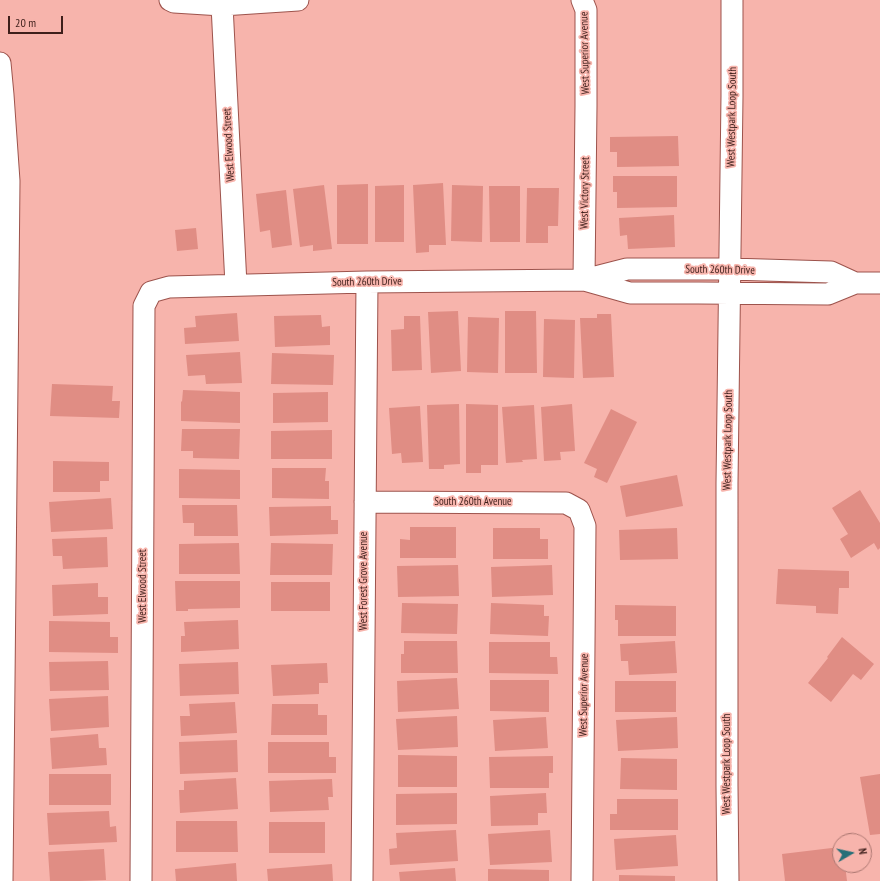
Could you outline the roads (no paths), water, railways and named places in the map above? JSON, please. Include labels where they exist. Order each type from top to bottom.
[{"type":"street","points":[[170,0],[174,2],[222,6],[298,0]]},
{"type":"street","name":"West Superior Avenue","points":[[582,0],[586,10],[586,106]]},
{"type":"street","name":"West Westpark Loop South","points":[[728,881],[727,483],[732,0]]},
{"type":"street","name":"West Elwood Street","points":[[222,6],[236,286]]},
{"type":"street","points":[[0,63],[9,181],[2,881]]},
{"type":"street","name":"West Victory Street","points":[[584,280],[586,106]]},
{"type":"street","name":"South 260th Drive","points":[[151,292],[169,288],[367,282],[584,280],[627,270],[730,269],[831,272],[855,283],[880,284]]},
{"type":"street","name":"South 260th Drive","points":[[584,280],[630,294],[828,294],[855,283]]},
{"type":"street","name":"West Forest Grove Avenue","points":[[362,881],[367,282]]},
{"type":"street","name":"West Elwood Street","points":[[141,881],[144,306],[151,292]]},
{"type":"street","name":"South 260th Avenue","points":[[365,502],[566,503],[579,510]]},
{"type":"street","name":"West Superior Avenue","points":[[579,510],[585,526],[582,881]]}]
